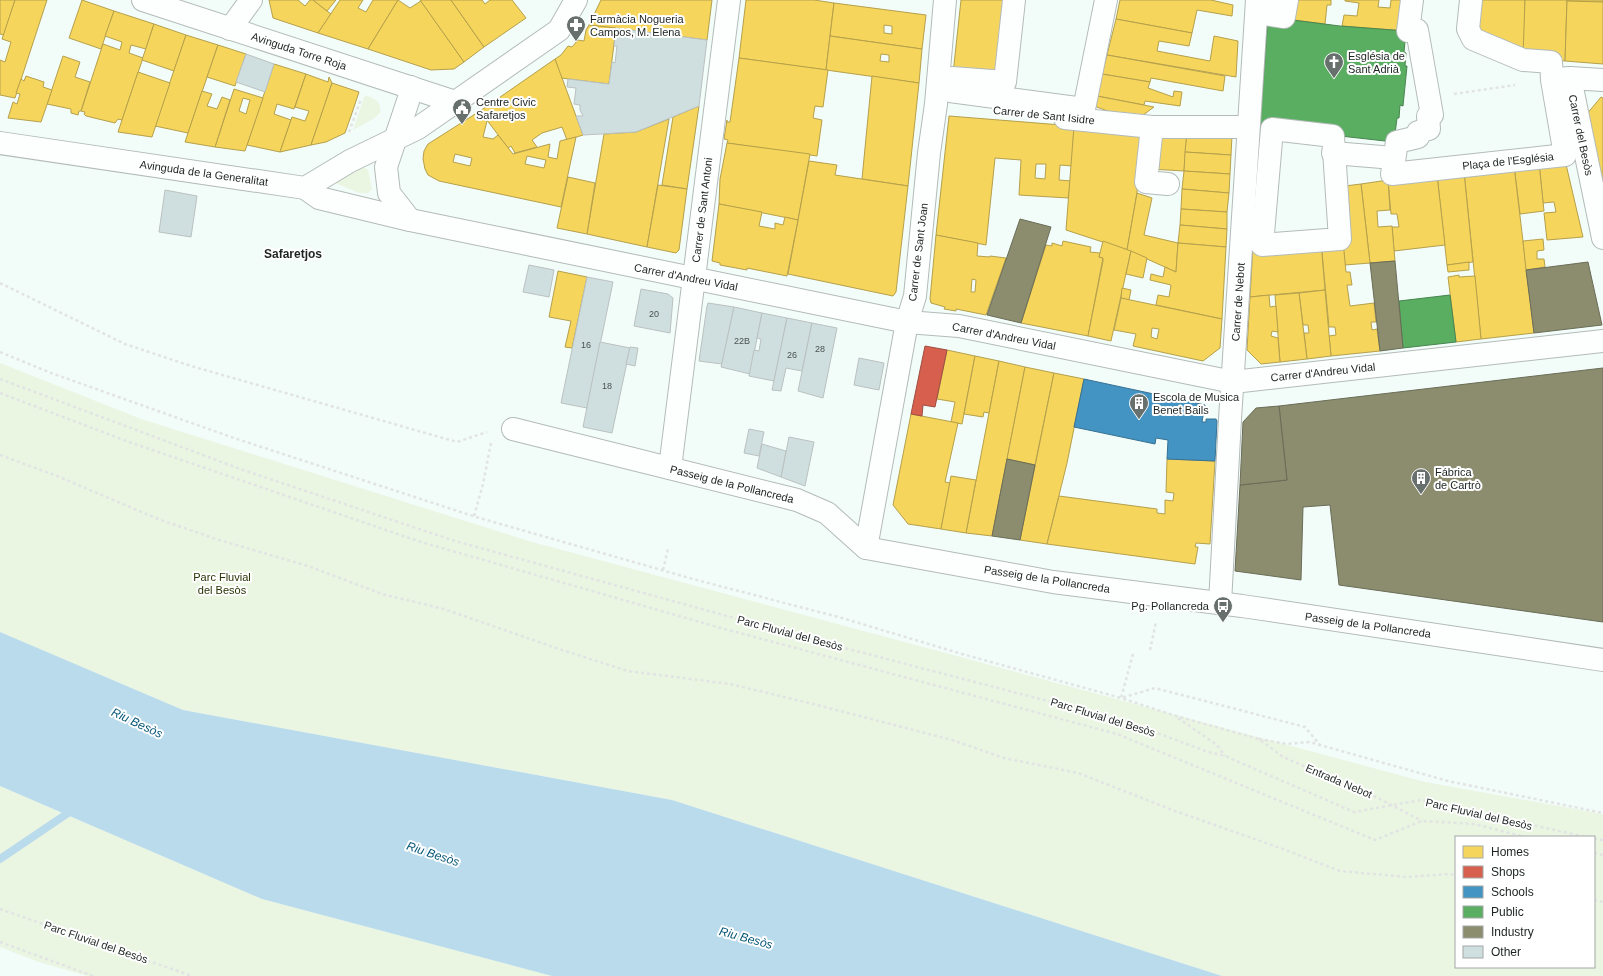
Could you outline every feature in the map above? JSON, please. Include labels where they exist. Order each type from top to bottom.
[{"type":"street","name":"Avinguda Torre Roja","points":[[143,0],[455,102]]},
{"type":"street","points":[[230,29],[251,0]]},
{"type":"street","points":[[305,188],[350,161],[418,128],[559,30],[576,0]]},
{"type":"street","name":"Carrer de Sant Antoni","points":[[670,468],[729,0]]},
{"type":"street","name":"Carrer de Sant Joan","points":[[866,548],[907,322],[915,296],[929,154],[936,104],[945,0]]},
{"type":"street","points":[[1014,0],[1005,82],[952,78],[950,91],[1084,109],[1106,0]]},
{"type":"street","name":"Carrer de Nebot","points":[[1220,603],[1257,0]]},
{"type":"street","points":[[1265,0],[1264,14],[1284,17],[1287,0]]},
{"type":"street","name":"Plaça de l'Església","points":[[1412,0],[1408,32],[1417,30],[1432,115],[1428,116],[1429,129],[1418,132],[1418,137],[1397,142],[1392,174],[1565,155],[1561,79],[1551,62],[1523,60],[1472,39],[1468,29],[1471,0]]},
{"type":"street","points":[[1561,79],[1603,80]]},
{"type":"street","name":"Carrer del Besòs","points":[[1561,79],[1603,238]]},
{"type":"street","points":[[410,220],[389,194],[386,167],[409,98],[411,87]]},
{"type":"street","name":"Carrer de Sant Isidre","points":[[936,104],[1152,127],[1243,127]]},
{"type":"street","points":[[1152,127],[1146,182],[1168,184]]},
{"type":"street","points":[[1272,129],[1333,136],[1333,153],[1340,239],[1262,245],[1272,129]]},
{"type":"street","name":"Avinguda de la Generalitat","points":[[0,143],[305,188]]},
{"type":"street","points":[[1333,153],[1394,158]]},
{"type":"street","name":"Carrer d'Andreu Vidal","points":[[305,188],[319,198],[410,220],[907,322],[959,326],[1233,382],[1603,341]]},
{"type":"street","name":"Passeig de la Pollancreda","points":[[503,429],[670,468],[797,500],[827,513],[866,548],[1053,582],[1220,603],[1603,660]]},
{"type":"path","points":[[1451,94],[1561,79]]},
{"type":"path","points":[[352,124],[362,95]]},
{"type":"path","points":[[0,283],[125,344],[191,366],[457,442],[503,429]]},
{"type":"path","name":"Entrada Nebot","points":[[0,352],[51,373],[234,438],[474,516],[663,570],[842,618],[1259,739],[1287,744],[1310,742],[1448,781],[1603,813]]},
{"type":"path","name":"Parc Fluvial del Besòs","points":[[0,379],[243,470],[456,541],[814,640],[1128,722],[1208,752],[1225,756],[1354,812],[1391,804],[1421,800],[1582,836]]},
{"type":"path","name":"Parc Fluvial del Besòs","points":[[0,393],[129,442],[421,542],[721,628],[1117,734],[1375,840],[1422,821],[1475,824],[1521,836]]},
{"type":"path","points":[[474,516],[483,484],[503,429]]},
{"type":"path","points":[[0,455],[57,476],[158,519],[219,540],[308,566],[382,594],[444,609],[628,671],[730,684],[952,740],[1004,758],[1078,773],[1175,811],[1340,871],[1407,877],[1455,875]]},
{"type":"path","points":[[663,570],[668,549]]},
{"type":"path","points":[[1150,650],[1156,622]]},
{"type":"path","points":[[1121,698],[1133,654]]},
{"type":"path","points":[[1121,698],[1155,688],[1306,727],[1320,745]]},
{"type":"path","name":"Entrada Nebot","points":[[1176,716],[1217,745],[1225,756]]},
{"type":"path","name":"Entrada Nebot","points":[[1259,739],[1283,757],[1391,804],[1422,821]]},
{"type":"path","name":"Parc Fluvial del Besòs","points":[[0,909],[192,976]]},
{"type":"path","points":[[0,942],[93,976]]},
{"type":"green space","points":[[365,95],[379,103],[380,113],[373,119],[353,130]]},
{"type":"green space","points":[[363,167],[368,170],[372,189],[368,193],[359,193],[333,182],[347,173]]},
{"type":"green space","name":"Parc Fluvial del Besòs","points":[[0,363],[141,419],[532,542],[1425,782],[1603,814],[1603,976],[1222,976],[672,800],[183,710],[0,632]]},
{"type":"green space","points":[[0,786],[262,899],[552,976],[87,976],[39,962],[0,947]]},
{"type":"water","name":"Riu Besòs","points":[[0,632],[183,710],[672,800],[1222,976],[552,976],[262,899],[0,786]]},
{"type":"building: Homes","points":[[0,0],[15,0],[4,35],[0,34]]},
{"type":"building: Homes","points":[[15,0],[47,0],[15,98],[0,95],[0,60],[5,62],[11,42],[2,39]]},
{"type":"building: Homes","points":[[82,0],[114,11],[101,49],[69,38]]},
{"type":"building: Homes","points":[[269,0],[298,0],[305,6],[310,0],[313,0],[331,14],[318,33],[273,18]]},
{"type":"building: Homes","points":[[313,0],[336,0],[327,11]]},
{"type":"building: Homes","points":[[340,0],[363,0],[358,8],[366,12],[373,0],[398,0],[368,49],[318,33]]},
{"type":"building: Homes","points":[[398,0],[410,8],[421,1],[464,62],[454,69],[431,70],[368,49]]},
{"type":"building: Homes","points":[[420,0],[451,0],[484,47],[464,62]]},
{"type":"building: Homes","points":[[451,0],[482,0],[485,4],[490,0],[512,0],[526,18],[484,47]]},
{"type":"building: Homes","points":[[601,0],[712,0],[707,40],[589,25]]},
{"type":"building: Homes","points":[[746,0],[814,0],[834,3],[826,70],[739,58]]},
{"type":"building: Homes","points":[[961,0],[1012,0],[1003,80],[953,74]]},
{"type":"building: Homes","points":[[1120,0],[1211,0],[1233,5],[1232,16],[1197,10],[1192,33],[1116,19]]},
{"type":"building: Homes","points":[[1288,0],[1331,0],[1331,5],[1327,5],[1325,24],[1286,19]]},
{"type":"building: Homes","points":[[1345,0],[1379,0],[1378,7],[1390,8],[1391,0],[1410,0],[1406,31],[1342,26],[1344,15],[1357,16],[1359,3]]},
{"type":"building: Homes","points":[[1474,0],[1525,0],[1524,51],[1479,39]]},
{"type":"building: Homes","points":[[1525,0],[1567,0],[1565,61],[1523,57]]},
{"type":"building: Homes","points":[[1603,0],[1603,2],[1567,1]]},
{"type":"building: Homes","points":[[1567,1],[1603,2],[1603,64],[1565,61]]},
{"type":"building: Homes","points":[[834,3],[926,15],[922,49],[830,36]],"holes":[[[884,25],[892,26],[892,34],[884,33]]]},
{"type":"building: Homes","points":[[114,11],[154,24],[146,49],[131,45],[129,53],[143,58],[122,120],[118,119],[115,123],[86,116],[84,114],[85,112],[81,111],[103,44],[120,50],[122,42],[105,36]]},
{"type":"building: Homes","points":[[1116,19],[1192,33],[1189,46],[1159,41],[1157,51],[1210,61],[1214,36],[1238,41],[1236,77],[1107,55]]},
{"type":"building: Homes","points":[[154,24],[186,35],[174,71],[142,60]]},
{"type":"building: Homes","points":[[589,25],[616,28],[609,84],[561,78],[555,59],[561,55],[568,46],[572,47],[578,40],[584,41],[586,30]]},
{"type":"building: Homes","points":[[186,35],[218,45],[188,133],[155,126]]},
{"type":"building: Homes","points":[[830,36],[922,49],[919,83],[826,70]],"holes":[[[881,54],[889,55],[889,62],[880,61]]]},
{"type":"building: Homes","points":[[218,45],[246,54],[235,86],[207,77]]},
{"type":"building: Homes","points":[[1107,55],[1225,76],[1223,91],[1151,78],[1150,82],[1102,74]]},
{"type":"building: Homes","points":[[63,56],[80,62],[75,77],[90,82],[81,111],[79,111],[78,115],[71,113],[71,109],[47,104]]},
{"type":"building: Homes","points":[[739,58],[828,70],[823,107],[815,106],[813,118],[822,120],[817,156],[727,143],[728,140],[724,139],[727,120],[727,122],[730,122]]},
{"type":"building: Homes","points":[[555,59],[583,135],[567,140],[562,127],[542,133],[532,140],[537,147],[515,153],[511,146],[508,148],[480,111]]},
{"type":"building: Homes","points":[[274,64],[306,74],[294,109],[277,104],[274,114],[291,120],[280,152],[247,145]]},
{"type":"building: Homes","points":[[138,72],[170,83],[152,137],[118,132]]},
{"type":"building: Homes","points":[[306,74],[328,82],[329,77],[332,83],[323,110],[311,145],[280,152],[292,117],[305,121],[309,111],[295,107]]},
{"type":"building: Homes","points":[[1102,74],[1150,82],[1148,88],[1173,97],[1174,91],[1182,92],[1180,106],[1145,101],[1144,105],[1097,96]]},
{"type":"building: Homes","points":[[26,76],[44,82],[43,87],[52,90],[41,122],[8,118],[13,102],[17,104],[20,94],[16,93],[21,79],[24,81]]},
{"type":"building: Homes","points":[[872,76],[919,83],[908,186],[862,179]]},
{"type":"building: Homes","points":[[332,83],[359,92],[351,116],[345,133],[326,142],[311,145]]},
{"type":"building: Homes","points":[[234,89],[263,98],[245,151],[215,147]],"holes":[[[243,98],[250,100],[246,114],[239,111]]]},
{"type":"building: Homes","points":[[202,91],[212,94],[207,106],[217,109],[222,97],[230,100],[215,147],[185,142]]},
{"type":"building: Homes","points":[[1097,96],[1154,107],[1135,121],[1094,106]]},
{"type":"building: Homes","points":[[1601,97],[1603,98],[1603,187],[1586,115]]},
{"type":"building: Homes","points":[[699,106],[687,189],[662,185],[673,117]]},
{"type":"building: Homes","points":[[480,111],[487,121],[483,137],[493,139],[498,135],[513,154],[550,144],[548,157],[557,159],[560,141],[576,137],[561,207],[439,181],[428,175],[425,169],[423,159],[424,151],[428,144]],"holes":[[[455,154],[472,158],[470,166],[453,162]],[[527,156],[546,160],[544,168],[525,164]]]},
{"type":"building: Homes","points":[[949,116],[1074,126],[1072,166],[1060,165],[1059,180],[1071,181],[1068,198],[1019,195],[1021,160],[995,158],[986,245],[936,235]],"holes":[[[1036,164],[1046,164],[1045,179],[1035,178]]]},
{"type":"building: Homes","points":[[669,119],[647,247],[587,234],[604,134],[636,132]]},
{"type":"building: Homes","points":[[1074,126],[1142,130],[1137,193],[1127,250],[1066,230]]},
{"type":"building: Homes","points":[[1160,131],[1187,133],[1184,171],[1150,169]]},
{"type":"building: Homes","points":[[1187,133],[1232,136],[1231,155],[1185,152]]},
{"type":"building: Homes","points":[[727,143],[810,154],[798,220],[719,204],[720,179]]},
{"type":"building: Homes","points":[[1185,152],[1231,155],[1230,174],[1184,171]]},
{"type":"building: Homes","points":[[1565,160],[1583,237],[1547,240],[1544,213],[1556,212],[1554,202],[1543,203],[1539,163]]},
{"type":"building: Homes","points":[[809,161],[837,165],[835,175],[908,186],[896,292],[893,296],[788,274]]},
{"type":"building: Homes","points":[[1539,163],[1544,211],[1520,214],[1514,166]]},
{"type":"building: Homes","points":[[1514,166],[1534,333],[1481,339],[1464,172]]},
{"type":"building: Homes","points":[[1184,171],[1230,174],[1229,193],[1182,189]]},
{"type":"building: Homes","points":[[1464,172],[1473,262],[1447,265],[1437,175]]},
{"type":"building: Homes","points":[[1437,175],[1445,245],[1394,251],[1392,227],[1399,227],[1397,214],[1391,214],[1388,180]]},
{"type":"building: Homes","points":[[568,177],[595,183],[587,234],[557,228]]},
{"type":"building: Homes","points":[[1388,180],[1390,210],[1377,211],[1378,227],[1392,226],[1395,261],[1370,263],[1361,184]]},
{"type":"building: Homes","points":[[1361,184],[1370,263],[1345,265],[1337,187]]},
{"type":"building: Homes","points":[[658,185],[687,189],[679,250],[676,253],[647,247]]},
{"type":"building: Homes","points":[[1182,189],[1229,193],[1227,212],[1181,209]]},
{"type":"building: Homes","points":[[1137,193],[1152,198],[1144,235],[1178,243],[1176,272],[1127,250]]},
{"type":"building: Homes","points":[[719,204],[762,212],[759,226],[775,229],[775,223],[783,225],[785,217],[798,220],[787,276],[747,268],[747,270],[720,265],[720,263],[712,261]]},
{"type":"building: Homes","points":[[1181,209],[1227,212],[1227,229],[1180,225]]},
{"type":"building: Homes","points":[[1180,225],[1227,229],[1226,247],[1178,243]]},
{"type":"building: Homes","points":[[936,235],[978,243],[977,256],[1006,258],[986,315],[956,309],[956,311],[944,309],[945,307],[931,303],[930,299]],"holes":[[[972,279],[976,280],[975,292],[971,292]]]},
{"type":"building: Homes","points":[[1543,239],[1544,250],[1537,251],[1537,259],[1544,259],[1545,267],[1526,270],[1523,241]]},
{"type":"building: Homes","points":[[1063,241],[1091,247],[1090,252],[1100,253],[1099,257],[1103,258],[1088,336],[1021,323],[1046,245],[1052,246],[1052,243],[1062,246]]},
{"type":"building: Homes","points":[[1103,241],[1131,251],[1111,341],[1088,336],[1103,261],[1103,258],[1099,257]]},
{"type":"building: Homes","points":[[1343,241],[1346,272],[1350,272],[1352,285],[1347,285],[1350,306],[1374,303],[1376,322],[1371,322],[1372,330],[1377,329],[1380,351],[1331,356],[1329,336],[1336,335],[1335,327],[1329,327],[1321,242]]},
{"type":"building: Homes","points":[[1321,242],[1325,290],[1250,297],[1253,247]]},
{"type":"building: Homes","points":[[1178,243],[1226,247],[1222,319],[1156,305],[1158,295],[1169,297],[1171,285],[1150,280],[1151,274],[1163,277],[1165,267],[1176,272]]},
{"type":"building: Homes","points":[[1131,251],[1147,258],[1143,278],[1126,274]]},
{"type":"building: Homes","points":[[1469,262],[1469,270],[1448,272],[1447,265]]},
{"type":"building: Homes","points":[[558,271],[587,277],[572,348],[565,347],[571,321],[549,317]]},
{"type":"building: Homes","points":[[1459,275],[1459,277],[1475,276],[1481,339],[1456,342],[1448,277]]},
{"type":"building: Homes","points":[[1122,288],[1131,290],[1129,300],[1121,298]]},
{"type":"building: Homes","points":[[1325,290],[1331,356],[1307,359],[1304,333],[1309,333],[1308,325],[1303,325],[1299,293]]},
{"type":"building: Homes","points":[[1299,293],[1307,359],[1280,362],[1275,295]]},
{"type":"building: Homes","points":[[1269,295],[1270,307],[1276,306],[1278,332],[1272,331],[1271,336],[1278,338],[1280,362],[1261,364],[1247,350],[1250,297]]},
{"type":"building: Homes","points":[[1121,298],[1222,319],[1220,348],[1203,361],[1133,346],[1136,334],[1114,330]],"holes":[[[1152,328],[1159,329],[1157,339],[1151,337]]]},
{"type":"building: Homes","points":[[947,350],[975,356],[962,424],[951,422],[955,402],[937,399]]},
{"type":"building: Homes","points":[[975,356],[999,361],[989,413],[984,412],[983,417],[964,414]]},
{"type":"building: Homes","points":[[999,361],[1025,367],[992,536],[966,533]]},
{"type":"building: Homes","points":[[1025,367],[1054,373],[1035,465],[1007,459]]},
{"type":"building: Homes","points":[[1054,373],[1084,379],[1067,463],[1047,544],[1020,540]]},
{"type":"building: Homes","points":[[911,414],[958,423],[945,482],[950,483],[941,529],[908,524],[893,505]]},
{"type":"building: Homes","points":[[1167,459],[1215,461],[1210,544],[1196,543],[1195,547],[1198,547],[1195,564],[1047,544],[1059,496],[1157,509],[1157,513],[1165,514],[1165,500],[1173,501],[1174,493],[1166,492]]},
{"type":"building: Homes","points":[[951,476],[976,480],[966,533],[941,529]]},
{"type":"building: Shops","points":[[925,346],[947,350],[935,407],[923,405],[922,416],[911,414]]},
{"type":"building: Schools","name":"Escola de Musica Benet Bails","points":[[1084,379],[1205,405],[1202,422],[1206,422],[1206,419],[1216,419],[1217,421],[1215,461],[1167,459],[1168,440],[1156,438],[1155,444],[1074,427]]},
{"type":"building: Public","name":"Església de Sant Adrià","points":[[1268,17],[1340,26],[1406,31],[1404,52],[1406,53],[1405,66],[1407,66],[1403,106],[1400,105],[1394,142],[1260,127]]},
{"type":"building: Public","points":[[1450,295],[1456,342],[1403,348],[1399,301]]},
{"type":"building: Industry","points":[[1020,219],[1051,227],[1021,323],[987,315]]},
{"type":"building: Industry","points":[[1395,261],[1403,348],[1380,351],[1370,263]]},
{"type":"building: Industry","points":[[1588,262],[1602,325],[1534,333],[1526,270]]},
{"type":"building: Industry","name":"Fábrica de Cartrò","points":[[1603,368],[1603,622],[1339,585],[1330,505],[1303,507],[1301,580],[1235,571],[1240,485],[1287,480],[1279,406]]},
{"type":"building: Industry","points":[[1279,406],[1287,480],[1240,485],[1243,422],[1256,408]]},
{"type":"building: Industry","points":[[1007,459],[1035,465],[1020,540],[992,536]]},
{"type":"building: Other","points":[[616,28],[707,40],[699,106],[636,132],[583,135],[576,116],[583,116],[580,110],[580,105],[574,104],[576,88],[567,87],[568,79],[609,84],[612,62],[615,63],[617,46],[614,46]]},
{"type":"building: Other","points":[[246,54],[274,64],[265,92],[236,82]]},
{"type":"building: Other","points":[[165,190],[197,196],[191,237],[159,232]]},
{"type":"building: Other","points":[[529,265],[554,270],[549,297],[523,292]]},
{"type":"building: Other","points":[[587,277],[613,282],[587,408],[561,403]]},
{"type":"building: Other","points":[[641,289],[668,294],[673,298],[670,333],[634,326]]},
{"type":"building: Other","points":[[708,303],[734,307],[722,364],[699,361]]},
{"type":"building: Other","points":[[734,307],[762,313],[750,374],[721,367]]},
{"type":"building: Other","points":[[762,313],[787,318],[774,381],[749,376],[754,350],[759,351],[761,339],[757,338]]},
{"type":"building: Other","points":[[787,318],[812,323],[802,371],[786,368],[781,391],[772,390]]},
{"type":"building: Other","points":[[812,323],[837,328],[823,398],[798,391]]},
{"type":"building: Other","points":[[600,342],[630,348],[612,433],[583,427]]},
{"type":"building: Other","points":[[630,347],[638,348],[635,366],[626,364]]},
{"type":"building: Other","points":[[859,358],[884,363],[879,390],[854,385]]},
{"type":"building: Other","points":[[749,429],[764,432],[759,456],[744,453]]},
{"type":"building: Other","points":[[789,437],[814,442],[805,486],[781,477]]},
{"type":"building: Other","points":[[762,444],[786,451],[781,477],[757,468]]},
{"type":"waterway","points":[[0,859],[74,809]]},
{"type":"place","name":"Farmàcia Nogueria Campos, M. Elena","points":[[576,42]]},
{"type":"place","name":"Església de Sant Adrià","points":[[1334,79]]},
{"type":"place","name":"Centre Civic Safaretjos","points":[[462,125]]},
{"type":"place","name":"Escola de Musica Benet Bails","points":[[1139,420]]},
{"type":"place","name":"Fábrica de Cartrò","points":[[1421,495]]},
{"type":"place","name":"Pg. Pollancreda","points":[[1223,623]]},
{"type":"district","name":"Safaretjos","points":[[293,254]]}]
